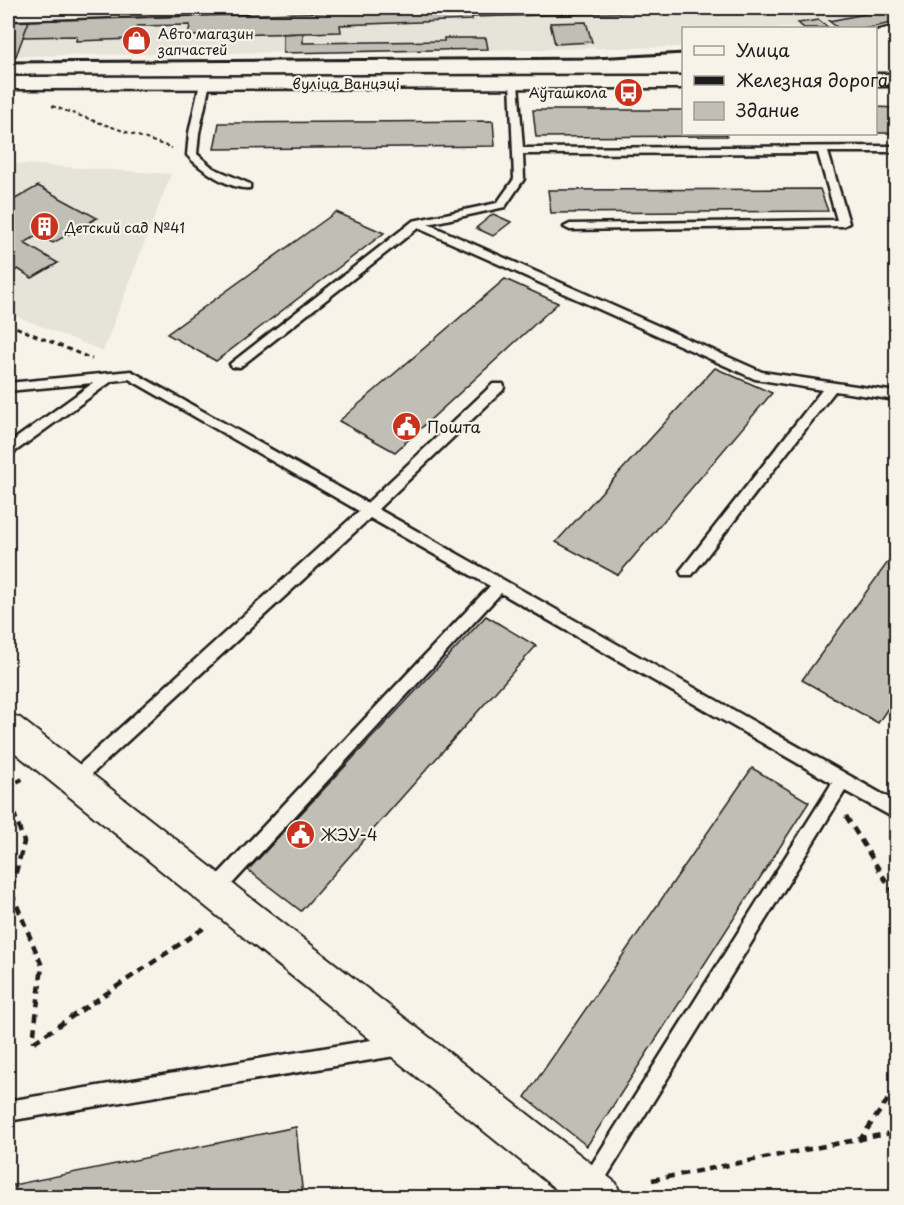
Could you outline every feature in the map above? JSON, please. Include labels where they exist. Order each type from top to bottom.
[{"type":"main road","points":[[877,80],[897,80]]},
{"type":"main road","name":"вуліца Ванцэці","points":[[8,83],[682,82]]},
{"type":"street","points":[[8,15],[242,8]]},
{"type":"street","points":[[8,728],[595,1192]]},
{"type":"lane","points":[[205,83],[192,155],[209,170],[246,186]]},
{"type":"lane","points":[[236,364],[417,223],[501,205],[519,179],[513,83]]},
{"type":"lane","points":[[518,151],[897,149]]},
{"type":"lane","points":[[570,227],[843,223],[822,150]]},
{"type":"lane","points":[[417,223],[759,376],[897,396]]},
{"type":"lane","points":[[8,387],[131,375],[500,585],[838,788],[894,804]]},
{"type":"lane","points":[[8,450],[107,379]]},
{"type":"lane","points":[[74,780],[369,510],[498,387]]},
{"type":"lane","points":[[687,571],[831,387]]},
{"type":"lane","points":[[224,899],[500,585]]},
{"type":"lane","points":[[595,1192],[838,788]]},
{"type":"lane","points":[[8,1111],[407,1044]]},
{"type":"path","points":[[52,106],[192,155]]},
{"type":"path","points":[[8,324],[131,375]]},
{"type":"path","points":[[838,788],[897,897]]},
{"type":"path","points":[[8,795],[24,842],[11,891],[42,966],[33,1042],[224,899]]},
{"type":"path","points":[[859,1141],[897,1088]]},
{"type":"path","points":[[652,1180],[897,1132]]},
{"type":"shaded area","points":[[471,8],[896,8],[896,22],[874,27],[682,27],[682,47],[8,56],[8,22]]},
{"type":"shaded area","points":[[8,163],[171,174],[103,351],[8,313]]},
{"type":"building","points":[[469,8],[647,8],[649,12],[472,17],[472,20],[340,25],[341,32],[188,36],[190,25],[137,26],[134,39],[76,41],[77,36],[23,37],[29,21]]},
{"type":"building","points":[[710,8],[746,8],[748,13],[713,13]]},
{"type":"building","points":[[889,8],[896,8],[896,22],[874,27],[837,27],[829,21],[891,9]]},
{"type":"building","points":[[819,20],[828,27],[803,27],[798,23]]},
{"type":"building","points":[[29,21],[16,56],[8,56],[8,22]]},
{"type":"building","points":[[586,22],[592,42],[555,44],[550,23]]},
{"type":"building","points":[[303,33],[303,43],[444,41],[444,38],[486,38],[488,49],[283,53],[283,34]]},
{"type":"building","points":[[877,107],[896,108],[896,133],[877,133]]},
{"type":"building","points":[[533,110],[682,110],[682,135],[727,136],[536,137]]},
{"type":"building","points":[[493,121],[495,146],[214,149],[219,123]]},
{"type":"building","name":"Детский сад №41","points":[[38,186],[97,218],[53,243],[38,235],[24,243],[58,263],[32,278],[18,269],[8,275],[8,203]]},
{"type":"building","points":[[820,189],[828,211],[551,213],[548,190]]},
{"type":"building","points":[[336,212],[384,233],[216,361],[167,334]]},
{"type":"building","points":[[493,214],[511,222],[493,236],[476,228]]},
{"type":"building","points":[[505,279],[558,303],[395,452],[339,421]]},
{"type":"building","points":[[715,368],[772,393],[618,575],[556,542]]},
{"type":"building","points":[[896,551],[896,696],[878,723],[802,680]]},
{"type":"building","points":[[486,616],[536,646],[301,911],[248,870]]},
{"type":"building","points":[[752,768],[809,802],[587,1146],[525,1097]]},
{"type":"building","points":[[296,1127],[303,1198],[8,1198],[8,1186]]},
{"type":"railway","points":[[877,30],[896,25]]},
{"type":"railway","points":[[8,62],[595,58],[682,53]]},
{"type":"place","name":"Авто магазин запчастей","points":[[137,41]]},
{"type":"place","name":"Аўташкола","points":[[628,92]]},
{"type":"place","name":"Детский сад №41","points":[[44,227]]},
{"type":"place","name":"Пошта","points":[[406,426]]},
{"type":"place","name":"ЖЭУ-4","points":[[300,834]]}]
